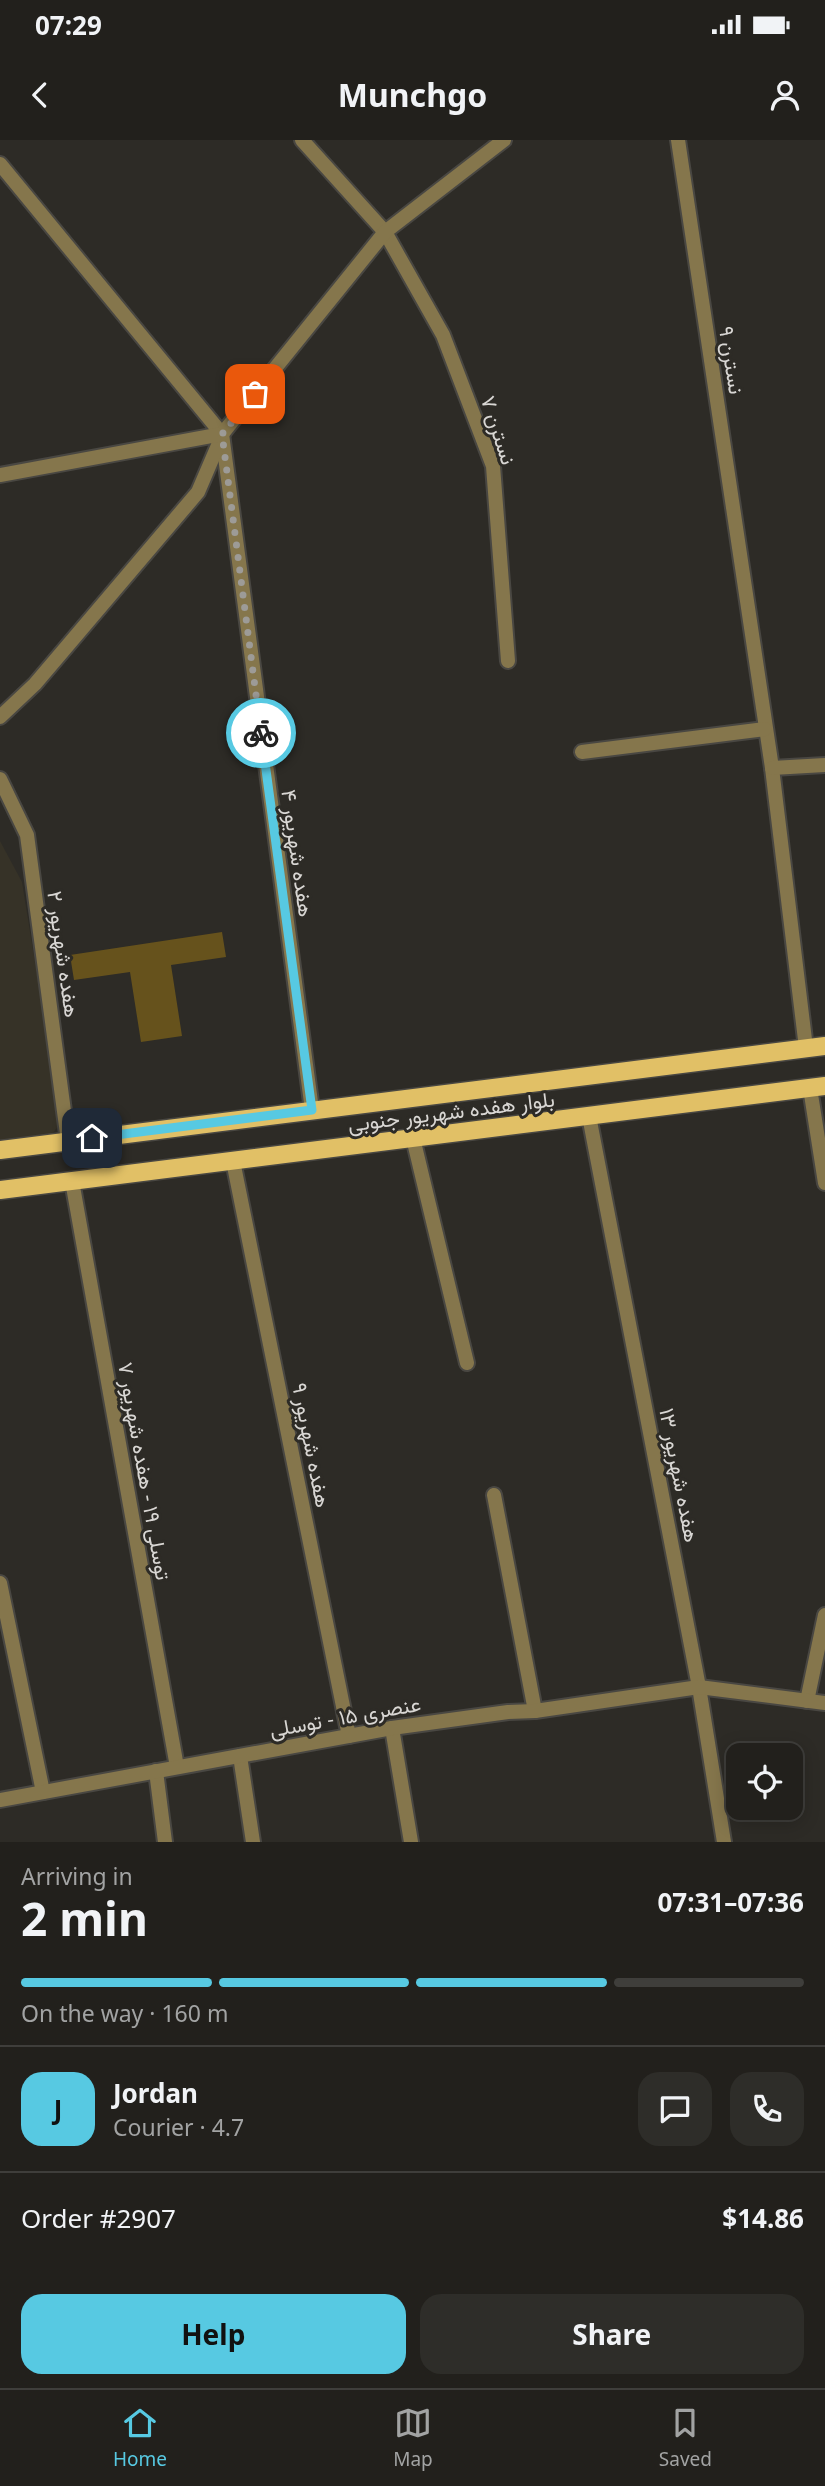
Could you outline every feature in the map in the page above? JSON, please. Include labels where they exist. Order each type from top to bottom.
[{"type":"main road","name":"بلوار هفده شهریور جنوبی","points":[[0,1150],[825,1046]]},
{"type":"main road","name":"بلوار هفده شهریور جنوبی","points":[[0,1190],[817,1087]]},
{"type":"street","name":"نسترن ۷","points":[[302,140],[385,232],[443,335],[493,466],[508,661]]},
{"type":"street","points":[[198,492],[222,434],[385,232],[504,140]]},
{"type":"street","name":"نسترن ۹","points":[[678,140],[772,768],[806,1048]]},
{"type":"street","points":[[0,164],[222,434]]},
{"type":"street","points":[[0,475],[222,434]]},
{"type":"street","name":"هفده شهریور ۴","points":[[222,434],[312,1110]]},
{"type":"street","points":[[0,717],[35,684],[198,492],[209,482],[219,482],[231,499]]},
{"type":"street","points":[[582,752],[765,729]]},
{"type":"street","points":[[772,768],[825,765]]},
{"type":"street","name":"هفده شهریور ۲","points":[[0,779],[27,835],[68,1141]]},
{"type":"street","points":[[817,1087],[825,1183]]},
{"type":"street","name":"هفده شهریور ۱۳","points":[[589,1116],[699,1687],[724,1842]]},
{"type":"street","points":[[413,1138],[467,1363]]},
{"type":"street","name":"هفده شهریور ۹","points":[[233,1161],[349,1736]]},
{"type":"street","name":"توسلی ۱۹ - هفده شهریور ۷","points":[[72,1181],[177,1767]]},
{"type":"street","points":[[494,1495],[536,1711]]},
{"type":"street","points":[[0,1583],[43,1792]]},
{"type":"street","points":[[807,1701],[825,1615]]},
{"type":"street","name":"عنصری ۱۵ - توسلی","points":[[0,1800],[393,1728],[509,1712],[536,1711],[699,1687],[825,1703]]},
{"type":"street","points":[[393,1728],[411,1842]]},
{"type":"street","points":[[240,1756],[253,1842]]},
{"type":"street","points":[[156,1771],[165,1842]]},
{"type":"shaded area","points":[[0,841],[22,882],[61,1123],[51,1135],[0,1142]]},
{"type":"building","points":[[222,932],[226,957],[171,965],[182,1036],[141,1042],[130,972],[74,980],[70,955]]},
{"type":"way so far","points":[[255,394],[222,434],[261,733]]},
{"type":"route","points":[[92,1138],[312,1110],[261,733]]}]
